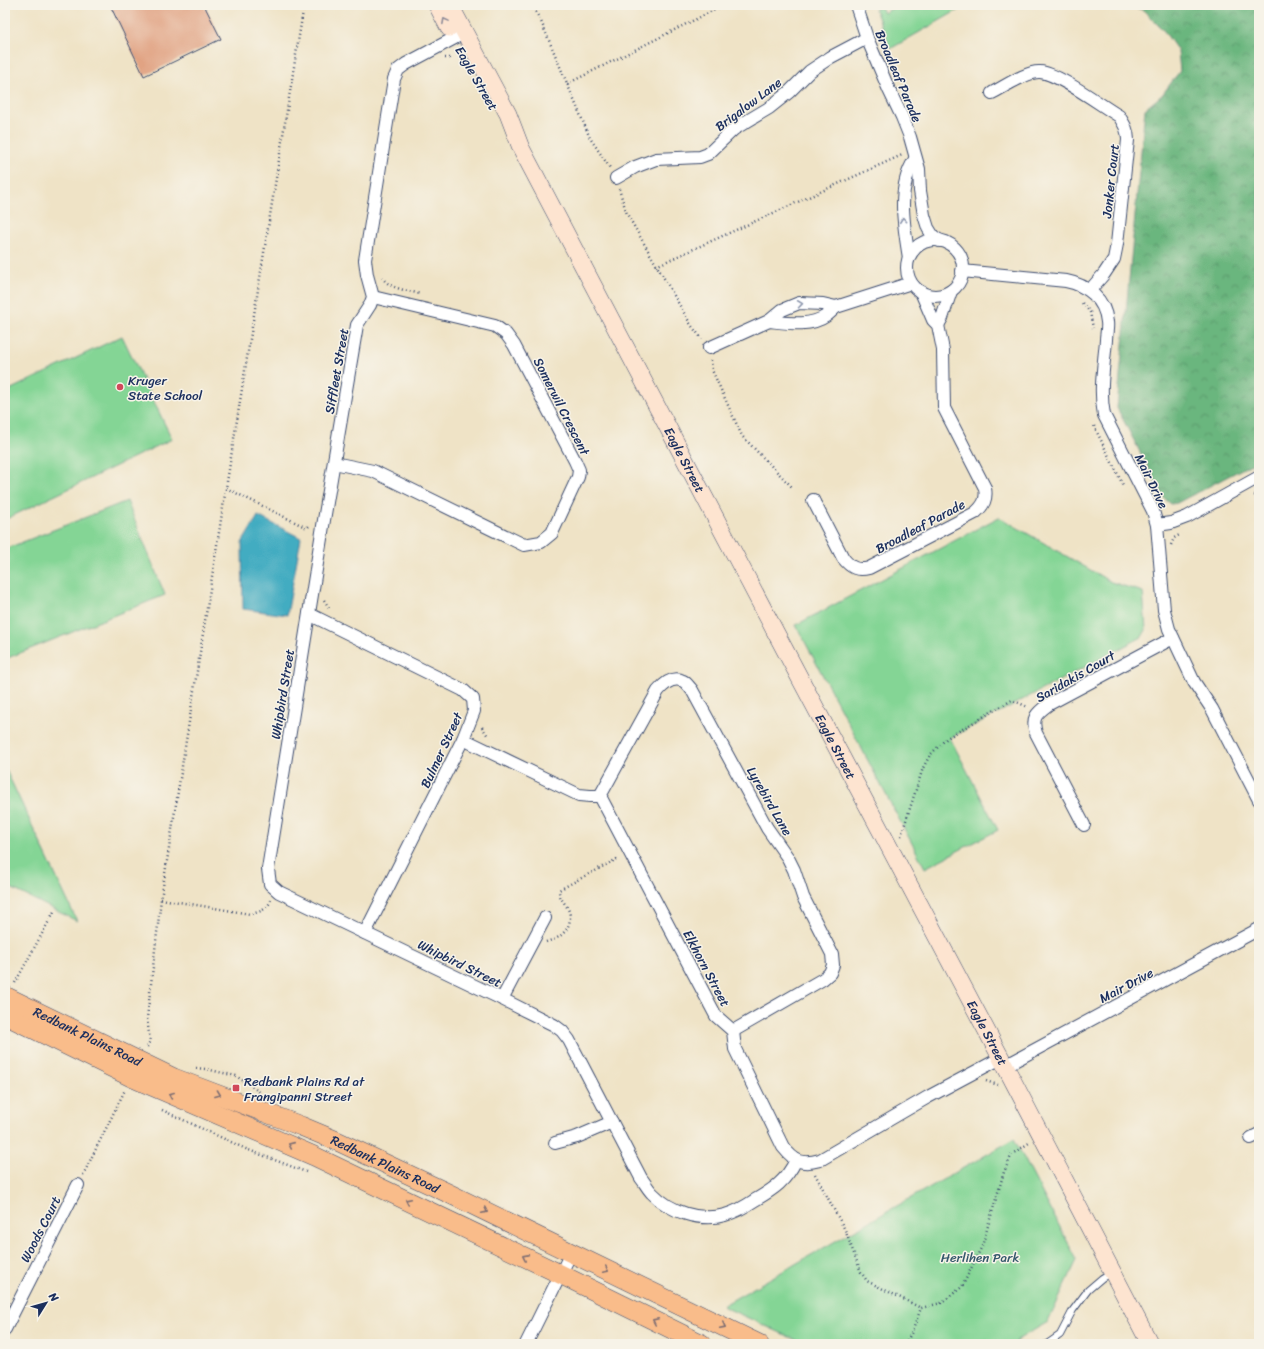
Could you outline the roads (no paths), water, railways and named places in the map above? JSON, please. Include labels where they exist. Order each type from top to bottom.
[{"type":"main road","name":"Redbank Plains Road","points":[[13,989],[174,1078],[337,1141],[759,1344]]},
{"type":"main road","name":"Redbank Plains Road","points":[[5,1015],[126,1088],[314,1156],[702,1344]]},
{"type":"street","name":"Eagle Street","points":[[437,5],[459,35],[501,119],[521,148],[1150,1344]]},
{"type":"street","name":"Eagle Street","points":[[450,5],[459,35]]},
{"type":"street","name":"Broadleaf Parade","points":[[856,5],[867,38],[902,117],[919,168],[920,191],[928,228],[933,236],[940,241]]},
{"type":"street","points":[[372,297],[365,260],[394,79],[398,70],[406,64],[459,35]]},
{"type":"street","name":"Brigalow Lane","points":[[616,178],[635,167],[656,159],[700,157],[708,154],[734,129],[769,108],[789,92],[810,71],[837,53],[867,38]]},
{"type":"street","name":"Jonker Court","points":[[992,93],[1026,75],[1040,72],[1053,75],[1119,116],[1128,132],[1117,244],[1114,259],[1104,274],[1090,290]]},
{"type":"street","points":[[914,154],[904,190],[903,217],[909,258],[907,271],[911,283],[921,292],[931,296],[939,296],[951,291]]},
{"type":"street","points":[[909,258],[921,244],[940,241],[952,247],[957,252],[961,260],[962,271],[958,283],[951,291],[942,318],[938,325]]},
{"type":"street","points":[[962,271],[1066,281],[1078,283],[1090,290]]},
{"type":"street","points":[[769,321],[793,323],[813,322],[826,316],[836,307],[911,283]]},
{"type":"street","name":"Mair Drive","points":[[1090,290],[1104,310],[1107,322],[1102,390],[1104,414],[1153,512],[1157,525],[1166,620],[1194,682],[1212,709],[1259,800]]},
{"type":"street","name":"Broadleaf Parade","points":[[813,500],[843,558],[854,569],[861,570],[869,568],[975,512],[981,508],[985,502],[985,488],[944,408],[943,350],[938,325],[933,320],[921,292]]},
{"type":"street","name":"Somerwil Crescent","points":[[334,463],[373,471],[524,546],[541,542],[552,533],[578,477],[579,470],[575,461],[518,351],[506,334],[495,326],[372,297]]},
{"type":"street","name":"Siffleet Street","points":[[309,614],[357,325],[370,305],[372,297]]},
{"type":"street","points":[[709,348],[769,321],[782,310],[799,303],[823,304],[836,307]]},
{"type":"street","points":[[1157,525],[1171,523],[1187,516],[1259,477]]},
{"type":"street","name":"Bulmer Street","points":[[309,614],[463,690],[473,699],[474,711],[463,739],[365,933]]},
{"type":"street","name":"Whipbird Street","points":[[309,614],[268,869],[270,884],[279,892],[502,999],[554,1025],[562,1031],[569,1040],[641,1178],[652,1193],[664,1204],[681,1212],[698,1216],[713,1217],[724,1215],[747,1205],[774,1189],[790,1172],[796,1160]]},
{"type":"street","name":"Saridakis Court","points":[[1084,824],[1036,733],[1034,725],[1035,718],[1038,712],[1050,704],[1173,638]]},
{"type":"street","name":"Lyrebird Lane","points":[[600,796],[658,691],[665,683],[676,680],[684,681],[692,690],[767,828],[788,858],[794,870],[803,897],[832,954],[833,964],[830,973],[823,979],[733,1031]]},
{"type":"street","points":[[463,739],[579,795],[600,796]]},
{"type":"street","name":"Elkhorn Street","points":[[600,796],[716,1016],[733,1031]]},
{"type":"street","points":[[502,999],[545,918]]},
{"type":"street","name":"Mair Drive","points":[[1003,1062],[1259,929]]},
{"type":"street","points":[[733,1031],[734,1049],[783,1147],[796,1160],[806,1163],[820,1160],[928,1097],[1003,1062]]},
{"type":"street","points":[[555,1142],[577,1137],[612,1122]]},
{"type":"street","name":"Woods Court","points":[[5,1329],[78,1185]]},
{"type":"street","points":[[526,1344],[570,1253]]},
{"type":"lane","points":[[1047,1344],[1060,1335],[1073,1310],[1088,1290],[1112,1272]]},
{"type":"water","points":[[258,516],[301,538],[287,615],[243,609],[242,543]]},
{"type":"place","name":"Kruger State School","points":[[120,387]]},
{"type":"place","name":"Redbank Plains Rd at Frangipanni Street","points":[[236,1088]]},
{"type":"park label","name":"Herlihen Park","points":[[980,1257]]}]
